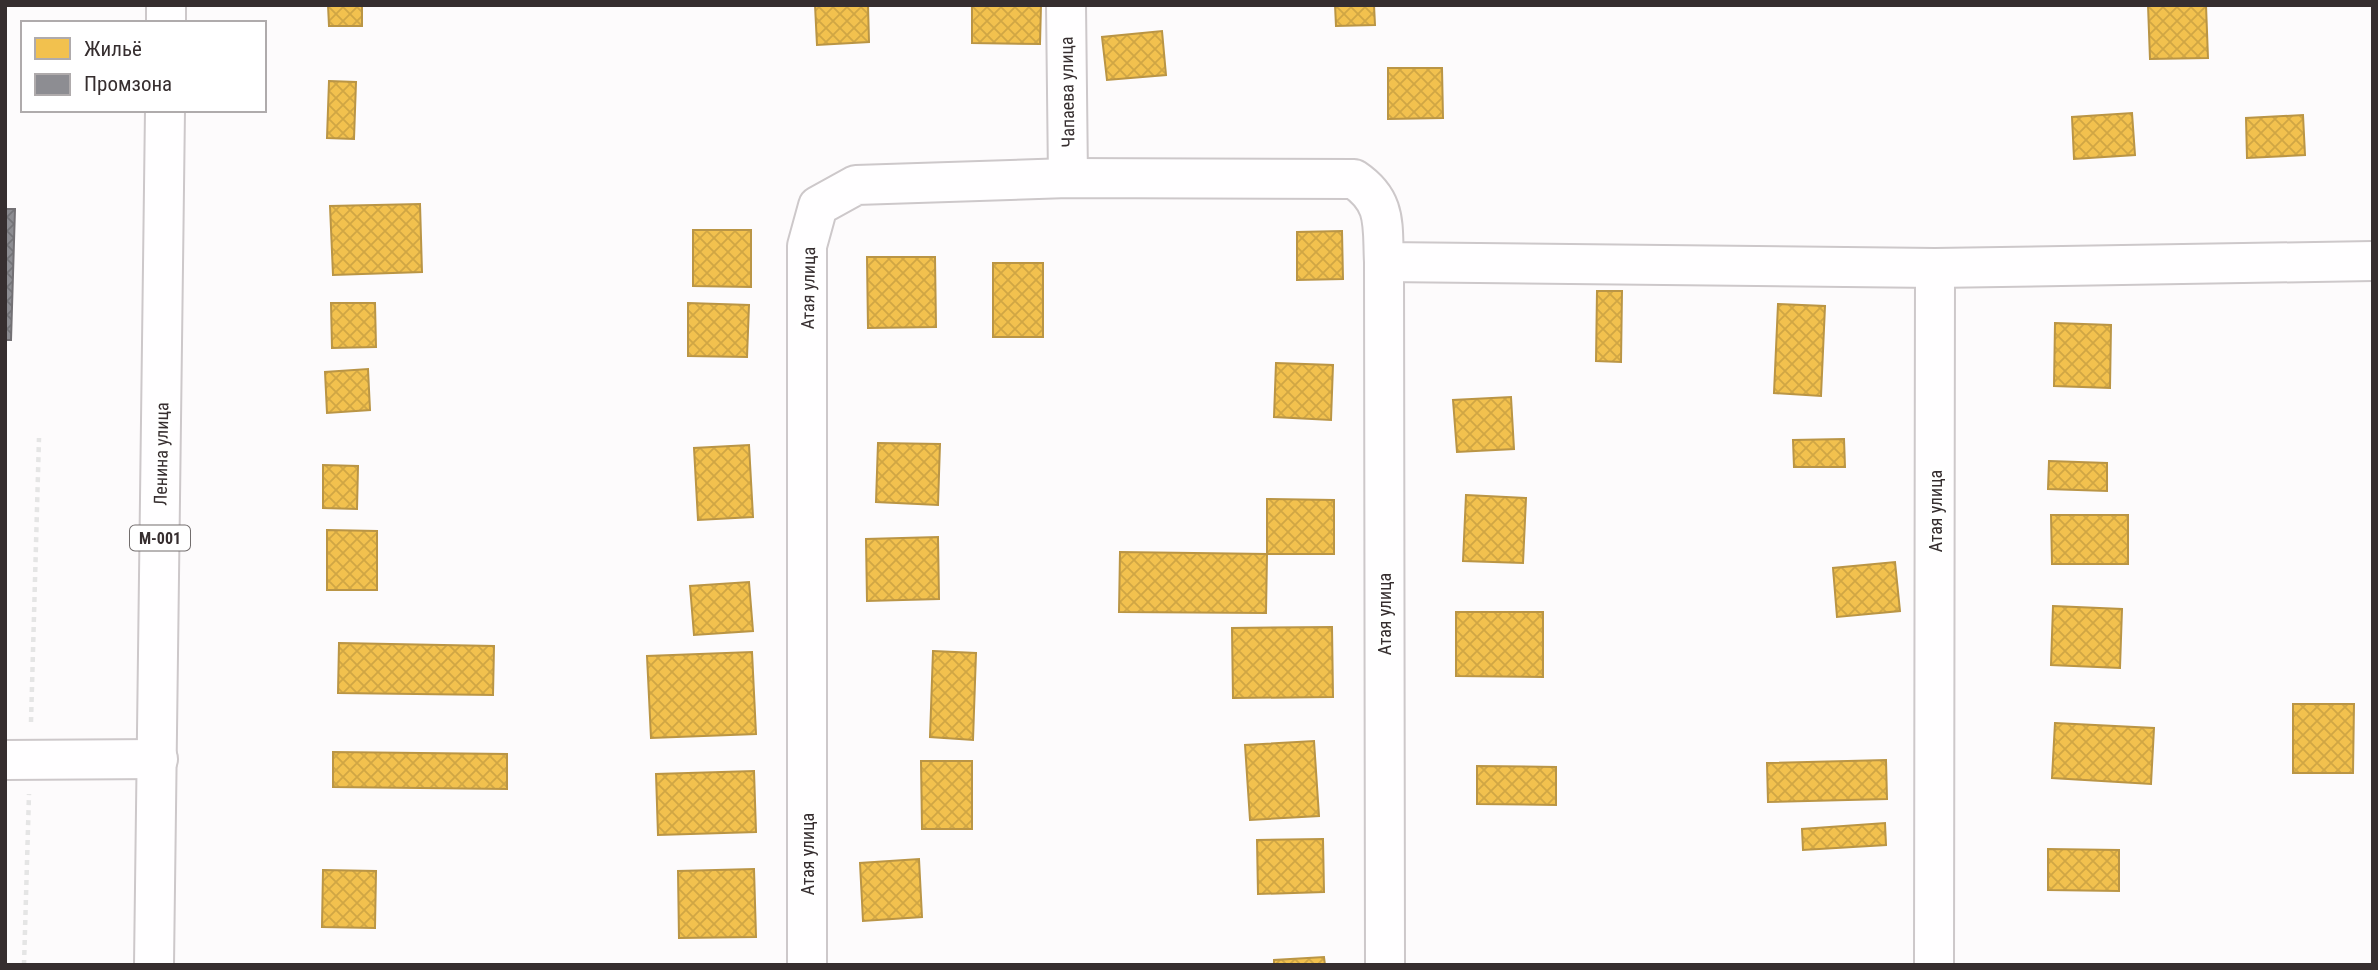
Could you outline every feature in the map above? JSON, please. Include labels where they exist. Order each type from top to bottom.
[{"type":"street","name":"Чапаева улица","points":[[1066,5],[1068,178]]},
{"type":"street","name":"Ленина улица","points":[[154,965],[165,112]]},
{"type":"street","name":"Атая улица","points":[[807,965],[807,246],[818,206],[856,185],[1068,178],[1354,179],[1370,190],[1381,210],[1384,262],[1385,965]]},
{"type":"street","points":[[1384,262],[1936,268],[2373,261]]},
{"type":"street","name":"Атая улица","points":[[1934,965],[1936,268]]},
{"type":"street","points":[[18,760],[158,760]]},
{"type":"path","points":[[24,965],[18,760],[39,438]]},
{"type":"building: Жильё","points":[[328,5],[362,5],[362,26],[329,26]]},
{"type":"building: Жильё","points":[[815,5],[868,5],[869,42],[817,45]]},
{"type":"building: Жильё","points":[[972,5],[1041,5],[1040,44],[972,43]]},
{"type":"building: Жильё","points":[[1335,5],[1374,5],[1375,25],[1336,26]]},
{"type":"building: Жильё","points":[[2148,5],[2206,5],[2208,58],[2150,59]]},
{"type":"building: Жильё","points":[[1162,31],[1166,75],[1107,80],[1102,37]]},
{"type":"building: Жильё","points":[[1388,68],[1442,68],[1443,118],[1388,119]]},
{"type":"building: Жильё","points":[[329,81],[356,82],[354,139],[327,138]]},
{"type":"building: Жильё","points":[[2132,113],[2135,155],[2074,159],[2072,117]]},
{"type":"building: Жильё","points":[[2303,115],[2305,155],[2247,158],[2246,118]]},
{"type":"building: Жильё","points":[[420,204],[422,272],[333,275],[330,206]]},
{"type":"building: Жильё","points":[[693,230],[751,230],[751,287],[693,286]]},
{"type":"building: Жильё","points":[[1342,231],[1343,279],[1297,280],[1297,232]]},
{"type":"building: Жильё","points":[[867,257],[935,257],[936,327],[868,328]]},
{"type":"building: Жильё","points":[[993,263],[1043,263],[1043,337],[993,337]]},
{"type":"building: Жильё","points":[[1597,291],[1622,291],[1621,362],[1596,361]]},
{"type":"building: Жильё","points":[[331,303],[375,303],[376,347],[332,348]]},
{"type":"building: Жильё","points":[[688,303],[749,305],[747,357],[688,356]]},
{"type":"building: Жильё","points":[[1778,304],[1825,306],[1821,396],[1774,393]]},
{"type":"building: Жильё","points":[[2055,323],[2111,325],[2110,388],[2054,386]]},
{"type":"building: Жильё","points":[[1276,363],[1333,365],[1331,420],[1274,417]]},
{"type":"building: Жильё","points":[[368,369],[370,410],[327,413],[325,372]]},
{"type":"building: Жильё","points":[[1511,397],[1514,449],[1457,452],[1453,400]]},
{"type":"building: Жильё","points":[[1844,439],[1845,467],[1794,467],[1793,440]]},
{"type":"building: Жильё","points":[[878,443],[940,444],[938,505],[876,502]]},
{"type":"building: Жильё","points":[[749,445],[753,517],[698,520],[694,448]]},
{"type":"building: Жильё","points":[[2049,461],[2107,463],[2107,491],[2048,489]]},
{"type":"building: Жильё","points":[[323,465],[358,466],[357,509],[323,508]]},
{"type":"building: Жильё","points":[[1466,495],[1526,498],[1523,563],[1463,561]]},
{"type":"building: Жильё","points":[[1267,499],[1334,500],[1334,554],[1267,554]]},
{"type":"building: Жильё","points":[[2051,515],[2128,515],[2128,564],[2052,564]]},
{"type":"building: Жильё","points":[[327,530],[377,531],[377,590],[327,590]]},
{"type":"building: Жильё","points":[[938,537],[939,599],[867,601],[866,539]]},
{"type":"building: Жильё","points":[[1120,552],[1267,554],[1266,613],[1119,612]]},
{"type":"building: Жильё","points":[[1895,562],[1900,611],[1837,617],[1833,568]]},
{"type":"building: Жильё","points":[[749,582],[753,631],[694,635],[690,586]]},
{"type":"building: Жильё","points":[[2053,606],[2122,609],[2120,668],[2051,665]]},
{"type":"building: Жильё","points":[[1456,612],[1543,612],[1543,677],[1456,676]]},
{"type":"building: Жильё","points":[[1332,627],[1333,697],[1233,698],[1232,628]]},
{"type":"building: Жильё","points":[[339,643],[494,646],[493,695],[338,693]]},
{"type":"building: Жильё","points":[[933,651],[976,653],[973,740],[930,737]]},
{"type":"building: Жильё","points":[[752,652],[756,734],[651,738],[647,656]]},
{"type":"building: Жильё","points":[[2293,704],[2354,704],[2353,773],[2293,773]]},
{"type":"building: Жильё","points":[[2055,723],[2154,728],[2151,784],[2052,778]]},
{"type":"building: Жильё","points":[[1314,741],[1319,816],[1250,820],[1245,745]]},
{"type":"building: Жильё","points":[[333,752],[507,754],[507,789],[333,787]]},
{"type":"building: Жильё","points":[[1886,760],[1887,799],[1768,802],[1767,763]]},
{"type":"building: Жильё","points":[[921,761],[972,761],[972,829],[922,829]]},
{"type":"building: Жильё","points":[[1477,766],[1556,767],[1556,805],[1477,804]]},
{"type":"building: Жильё","points":[[754,771],[756,832],[658,835],[656,774]]},
{"type":"building: Жильё","points":[[1885,823],[1886,845],[1803,850],[1802,829]]},
{"type":"building: Жильё","points":[[1323,839],[1324,892],[1258,894],[1257,840]]},
{"type":"building: Жильё","points":[[2048,849],[2119,850],[2119,891],[2048,890]]},
{"type":"building: Жильё","points":[[919,859],[922,917],[863,921],[860,863]]},
{"type":"building: Жильё","points":[[754,869],[756,937],[679,938],[678,871]]},
{"type":"building: Жильё","points":[[323,870],[376,871],[375,928],[322,927]]},
{"type":"building: Жильё","points":[[1324,957],[1325,965],[1274,965],[1274,960]]},
{"type":"building: Промзона","points":[[5,209],[15,209],[11,340],[5,340]]}]
